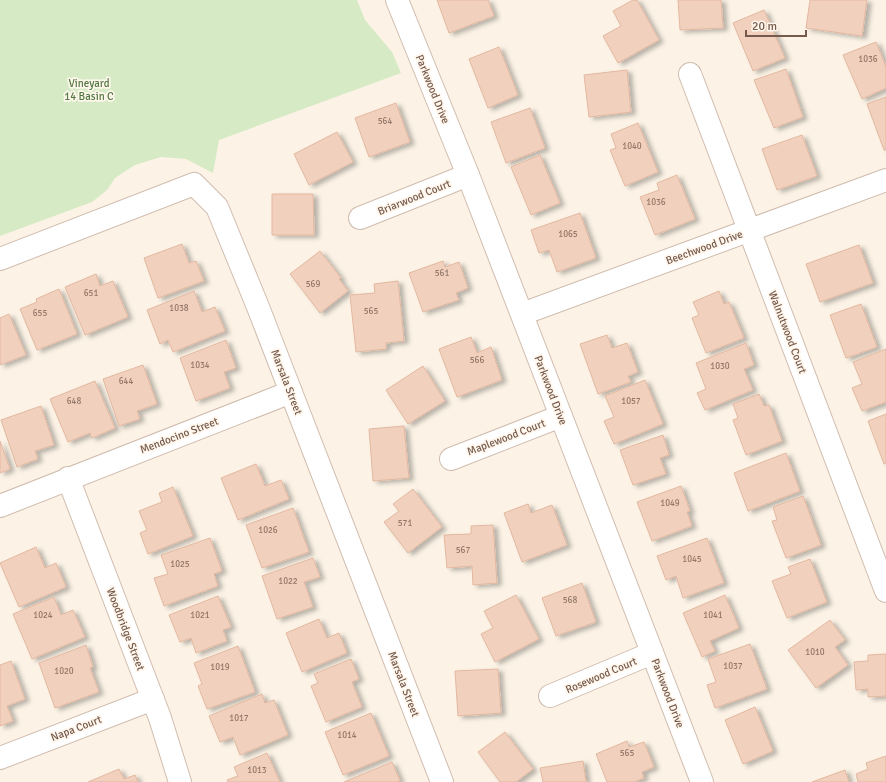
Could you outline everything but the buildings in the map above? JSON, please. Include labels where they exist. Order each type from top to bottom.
[{"type":"street","name":"Parkwood Drive","points":[[397,0],[522,314],[702,782]]},
{"type":"street","name":"Walnutwood Court","points":[[690,74],[886,591]]},
{"type":"street","name":"Briarwood Court","points":[[360,218],[468,176]]},
{"type":"street","name":"Beechwood Drive","points":[[522,314],[886,180]]},
{"type":"street","name":"Marsala Street","points":[[0,259],[194,184],[217,208],[291,392],[442,782]]},
{"type":"street","name":"Mendocino Street","points":[[0,506],[68,478],[291,392]]},
{"type":"street","name":"Maplewood Court","points":[[451,458],[561,416]]},
{"type":"street","name":"Woodbridge Street","points":[[68,478],[153,699],[180,782]]},
{"type":"street","name":"Rosewood Court","points":[[550,696],[652,654]]},
{"type":"street","name":"Napa Court","points":[[0,758],[153,699]]},
{"type":"green space","name":"Vineyard 14 Basin C","points":[[0,0],[357,0],[365,20],[392,52],[401,73],[219,140],[213,173],[186,159],[161,157],[135,165],[115,178],[107,190],[92,202],[0,236]]}]
